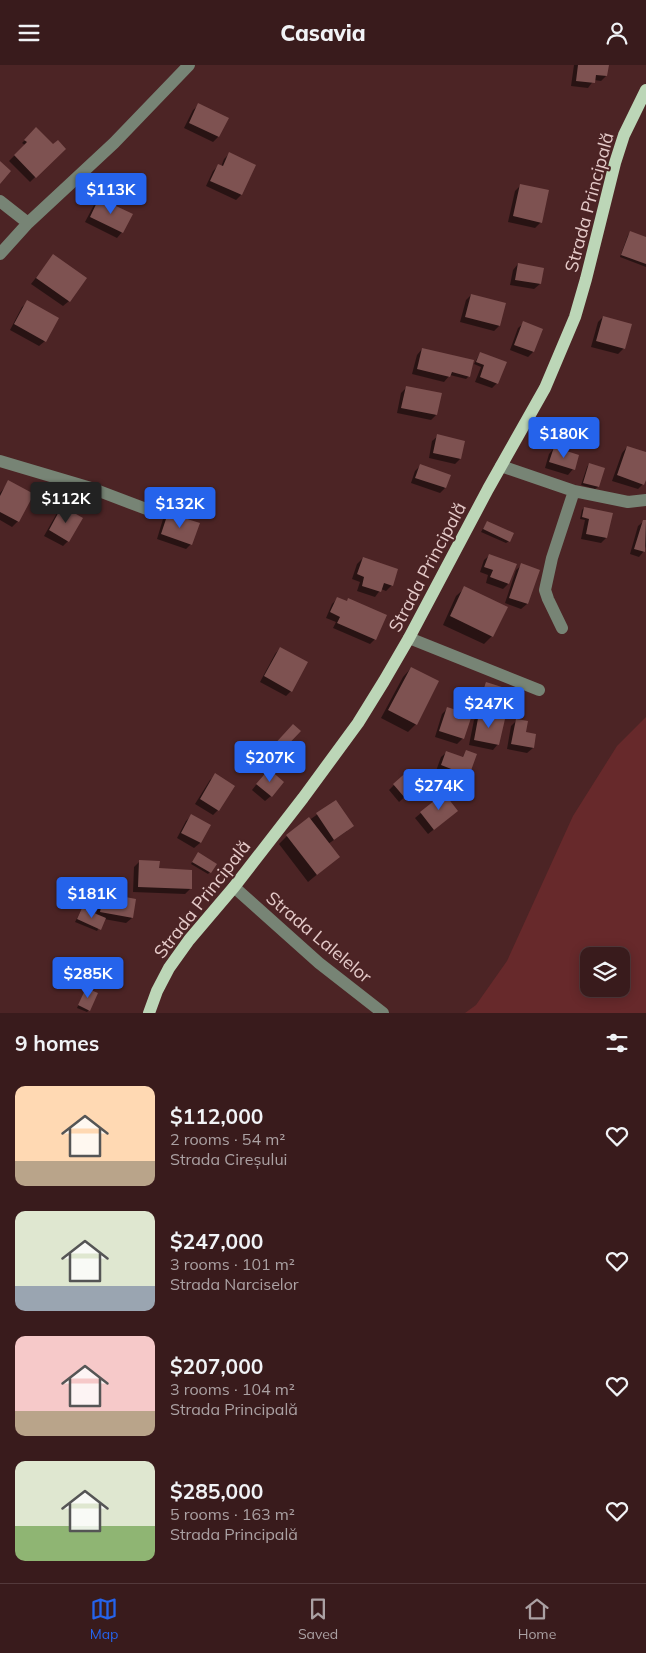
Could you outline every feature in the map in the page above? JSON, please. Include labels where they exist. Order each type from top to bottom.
[{"type":"main road","name":"Strada Principală","points":[[149,1013],[157,991],[169,968],[189,940],[234,887],[332,759],[363,715],[409,638],[545,388],[574,317],[586,279],[615,163],[624,135],[646,90]]},
{"type":"street","points":[[0,255],[28,223],[114,143],[189,65]]},
{"type":"street","points":[[0,201],[28,223]]},
{"type":"street","points":[[0,461],[91,488],[149,510]]},
{"type":"street","points":[[501,466],[574,491],[628,502],[646,501]]},
{"type":"street","points":[[562,628],[545,590],[552,558],[574,491]]},
{"type":"street","points":[[409,638],[539,690]]},
{"type":"street","name":"Strada Lalelelor","points":[[234,887],[319,963],[383,1013]]},
{"type":"shaded area","points":[[646,717],[646,1013],[465,1013],[476,1005],[507,961],[573,816],[617,746]]},
{"type":"building","points":[[578,65],[609,65],[607,76],[596,75],[595,83],[576,81]]},
{"type":"building","points":[[198,103],[229,118],[219,137],[189,123]]},
{"type":"building","points":[[36,127],[53,144],[58,140],[66,149],[36,178],[14,155],[27,142],[24,140]]},
{"type":"building","points":[[229,152],[256,165],[242,195],[210,181],[218,164],[223,166]]},
{"type":"building","points":[[0,161],[11,171],[0,184]]},
{"type":"building","points":[[520,184],[549,190],[542,223],[513,216]]},
{"type":"building","points":[[99,198],[133,214],[123,233],[90,217]]},
{"type":"building","points":[[630,231],[646,237],[646,264],[621,255]]},
{"type":"building","points":[[53,254],[87,278],[70,302],[36,278]]},
{"type":"building","points":[[518,263],[544,268],[541,284],[515,280]]},
{"type":"building","points":[[471,294],[506,303],[500,326],[465,317]]},
{"type":"building","points":[[27,300],[59,318],[46,342],[14,324]]},
{"type":"building","points":[[603,316],[632,324],[625,349],[596,341]]},
{"type":"building","points":[[523,321],[543,329],[534,352],[514,345]]},
{"type":"building","points":[[422,348],[474,360],[470,377],[452,372],[450,377],[417,369]]},
{"type":"building","points":[[480,352],[507,362],[498,384],[480,377],[484,365],[476,362]]},
{"type":"building","points":[[406,386],[442,393],[437,415],[401,408]]},
{"type":"building","points":[[437,434],[465,441],[461,459],[433,453]]},
{"type":"building","points":[[627,446],[646,452],[646,480],[644,485],[617,475]]},
{"type":"building","points":[[554,447],[579,455],[575,470],[549,462]]},
{"type":"building","points":[[589,463],[605,468],[599,487],[583,483]]},
{"type":"building","points":[[420,464],[451,475],[446,488],[415,478]]},
{"type":"building","points":[[8,480],[34,494],[19,522],[0,512],[0,496]]},
{"type":"building","points":[[62,506],[83,518],[69,542],[49,530]]},
{"type":"building","points":[[584,507],[613,513],[607,538],[586,534],[589,519],[582,517]]},
{"type":"building","points":[[168,513],[200,523],[192,545],[161,534]]},
{"type":"building","points":[[643,520],[646,520],[645,552],[634,549]]},
{"type":"building","points":[[487,521],[514,533],[510,542],[483,529]]},
{"type":"building","points":[[489,554],[517,564],[509,584],[490,577],[493,570],[484,567]]},
{"type":"building","points":[[363,557],[398,569],[393,586],[384,583],[381,592],[362,586],[364,577],[357,574]]},
{"type":"building","points":[[521,563],[540,570],[528,604],[509,598]]},
{"type":"building","points":[[464,586],[508,607],[493,637],[450,616]]},
{"type":"building","points":[[337,597],[347,601],[348,598],[387,615],[376,640],[337,623],[340,617],[330,612]]},
{"type":"building","points":[[280,647],[308,662],[292,692],[264,676]]},
{"type":"building","points":[[411,667],[439,681],[417,725],[388,710]]},
{"type":"building","points":[[486,682],[505,688],[502,699],[482,693]]},
{"type":"building","points":[[447,707],[472,715],[464,739],[439,731]]},
{"type":"building","points":[[479,713],[505,719],[499,745],[474,740]]},
{"type":"building","points":[[516,719],[528,721],[526,732],[536,734],[534,748],[511,744]]},
{"type":"building","points":[[293,724],[301,731],[279,754],[272,747]]},
{"type":"building","points":[[466,750],[477,754],[469,776],[441,765],[446,751],[463,757]]},
{"type":"building","points":[[269,769],[284,782],[272,797],[256,784]]},
{"type":"building","points":[[410,769],[422,783],[405,798],[393,784]]},
{"type":"building","points":[[215,773],[235,786],[219,811],[200,799]]},
{"type":"building","points":[[444,793],[458,811],[434,830],[420,812]]},
{"type":"building","points":[[336,800],[354,826],[334,840],[316,813]]},
{"type":"building","points":[[191,814],[211,825],[201,843],[181,833]]},
{"type":"building","points":[[309,817],[340,857],[317,875],[286,835]]},
{"type":"building","points":[[198,852],[217,864],[211,873],[192,862]]},
{"type":"building","points":[[139,860],[160,861],[159,868],[192,870],[192,889],[138,887]]},
{"type":"building","points":[[104,893],[136,899],[133,918],[100,912]]},
{"type":"building","points":[[82,908],[106,918],[101,930],[77,919]]},
{"type":"building","points":[[86,988],[98,993],[90,1011],[78,1005]]}]
